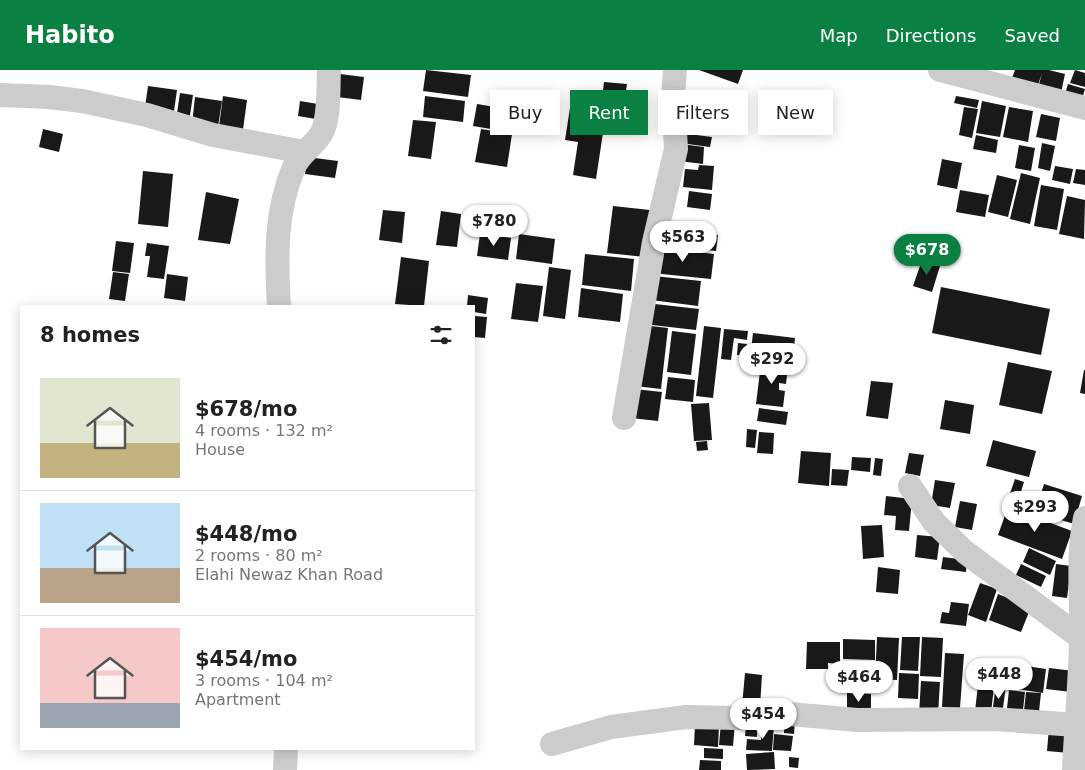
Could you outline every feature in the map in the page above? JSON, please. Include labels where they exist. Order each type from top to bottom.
[{"type":"street","points":[[279,305],[276,261],[280,223],[289,181],[295,164],[321,135],[323,129],[329,70]]},
{"type":"street","points":[[624,418],[654,242],[676,149],[673,97],[675,70]]},
{"type":"street","points":[[940,70],[1085,108]]},
{"type":"street","points":[[0,95],[49,96],[82,101],[147,115],[213,135],[304,152]]},
{"type":"street","points":[[910,486],[934,522],[965,552],[1081,638]]},
{"type":"street","points":[[1074,770],[1081,638],[1079,591],[1081,537],[1085,518]]},
{"type":"street","points":[[552,744],[611,727],[686,717],[739,718],[790,714],[857,720],[994,719],[1076,725]]},
{"type":"street","points":[[285,770],[286,750]]},
{"type":"building","points":[[426,70],[471,75],[468,97],[423,91]]},
{"type":"building","points":[[699,70],[743,70],[738,84]]},
{"type":"building","points":[[1015,70],[1049,70],[1065,74],[1061,93],[1038,88],[1042,73],[1038,85],[1012,78]]},
{"type":"building","points":[[1075,70],[1085,73],[1085,87],[1070,83]]},
{"type":"building","points":[[332,73],[364,77],[361,100],[329,96]]},
{"type":"building","points":[[604,82],[627,84],[626,90],[603,90]]},
{"type":"building","points":[[1068,84],[1085,89],[1082,99],[1065,94]]},
{"type":"building","points":[[148,86],[177,90],[173,118],[144,114]]},
{"type":"building","points":[[180,93],[193,95],[189,122],[176,120]]},
{"type":"building","points":[[223,96],[247,100],[242,137],[218,134]]},
{"type":"building","points":[[425,96],[465,101],[463,122],[423,117]]},
{"type":"building","points":[[956,96],[979,100],[977,108],[954,103]]},
{"type":"building","points":[[195,97],[222,101],[218,127],[192,124]]},
{"type":"building","points":[[300,101],[318,104],[316,119],[298,116]]},
{"type":"building","points":[[982,101],[1006,106],[1000,137],[976,133]]},
{"type":"building","points":[[477,104],[490,106],[490,129],[473,126]]},
{"type":"building","points":[[964,107],[978,109],[972,138],[959,135]]},
{"type":"building","points":[[1009,107],[1033,111],[1028,142],[1003,137]]},
{"type":"building","points":[[570,108],[570,135],[603,135],[596,179],[573,175],[578,142],[565,140]]},
{"type":"building","points":[[1041,114],[1060,118],[1056,141],[1036,137]]},
{"type":"building","points":[[413,120],[436,122],[431,159],[408,156]]},
{"type":"building","points":[[43,129],[63,134],[59,152],[39,147]]},
{"type":"building","points":[[481,129],[490,130],[490,135],[512,135],[507,167],[475,162]]},
{"type":"building","points":[[681,135],[712,137],[710,147],[680,143]]},
{"type":"building","points":[[976,135],[998,140],[996,153],[973,149]]},
{"type":"building","points":[[1042,143],[1055,146],[1050,171],[1038,168]]},
{"type":"building","points":[[681,144],[704,147],[703,164],[679,161]]},
{"type":"building","points":[[1019,145],[1035,148],[1031,171],[1015,168]]},
{"type":"building","points":[[307,157],[338,161],[335,178],[305,174]]},
{"type":"building","points":[[942,159],[962,163],[957,189],[937,185]]},
{"type":"building","points":[[699,165],[714,166],[712,190],[683,187],[685,169],[698,170]]},
{"type":"building","points":[[1055,166],[1073,169],[1070,184],[1052,180]]},
{"type":"building","points":[[1076,169],[1085,170],[1085,185],[1073,183]]},
{"type":"building","points":[[143,171],[173,174],[168,227],[138,224]]},
{"type":"building","points":[[1021,173],[1040,178],[1030,224],[1010,219]]},
{"type":"building","points":[[997,175],[1017,180],[1008,217],[988,212]]},
{"type":"building","points":[[1041,185],[1064,189],[1057,230],[1034,226]]},
{"type":"building","points":[[960,190],[989,195],[985,217],[956,212]]},
{"type":"building","points":[[689,191],[712,194],[710,210],[687,207]]},
{"type":"building","points":[[206,192],[239,199],[230,244],[198,240]]},
{"type":"building","points":[[1067,196],[1085,200],[1084,239],[1059,234]]},
{"type":"building","points":[[613,206],[650,210],[645,257],[607,253]]},
{"type":"building","points":[[383,210],[405,212],[402,243],[379,240]]},
{"type":"building","points":[[441,211],[461,214],[457,247],[436,245]]},
{"type":"building","points":[[682,231],[718,235],[716,251],[680,247]]},
{"type":"building","points":[[480,234],[511,238],[508,260],[477,256]]},
{"type":"building","points":[[519,234],[555,239],[552,264],[516,259]]},
{"type":"building","points":[[116,241],[134,243],[130,273],[112,271]]},
{"type":"building","points":[[147,243],[169,246],[164,279],[147,277],[150,256],[145,256]]},
{"type":"building","points":[[655,247],[714,254],[711,279],[652,273]]},
{"type":"building","points":[[585,254],[634,259],[631,291],[582,285]]},
{"type":"building","points":[[401,257],[429,261],[424,305],[395,304]]},
{"type":"building","points":[[922,260],[940,266],[932,292],[913,286]]},
{"type":"building","points":[[549,267],[571,270],[565,319],[543,316]]},
{"type":"building","points":[[113,272],[129,274],[125,301],[109,299]]},
{"type":"building","points":[[167,274],[188,277],[185,301],[164,298]]},
{"type":"building","points":[[654,276],[701,281],[698,306],[651,300]]},
{"type":"building","points":[[516,283],[543,286],[538,322],[511,319]]},
{"type":"building","points":[[941,287],[1050,309],[1041,355],[932,333]]},
{"type":"building","points":[[581,288],[623,294],[620,322],[578,317]]},
{"type":"building","points":[[468,295],[488,298],[486,314],[475,312],[475,305],[467,305]]},
{"type":"building","points":[[646,303],[699,309],[696,330],[643,324]]},
{"type":"building","points":[[475,316],[487,317],[485,338],[475,337]]},
{"type":"building","points":[[642,325],[668,328],[661,389],[635,386]]},
{"type":"building","points":[[704,326],[721,328],[713,398],[696,396]]},
{"type":"building","points":[[724,329],[748,331],[747,340],[734,338],[731,360],[721,359]]},
{"type":"building","points":[[672,331],[696,334],[691,375],[667,372]]},
{"type":"building","points":[[753,333],[795,338],[792,364],[750,359]]},
{"type":"building","points":[[738,343],[747,344],[745,356],[737,355]]},
{"type":"building","points":[[1008,362],[1052,371],[1042,414],[999,405]]},
{"type":"building","points":[[761,363],[788,366],[786,384],[779,383],[779,390],[785,391],[783,407],[756,404]]},
{"type":"building","points":[[1085,370],[1085,394],[1080,393]]},
{"type":"building","points":[[668,377],[695,380],[693,402],[665,399]]},
{"type":"building","points":[[871,381],[893,383],[888,419],[866,416]]},
{"type":"building","points":[[634,389],[662,392],[658,421],[631,418]]},
{"type":"building","points":[[945,400],[974,405],[970,434],[940,429]]},
{"type":"building","points":[[709,403],[712,440],[694,441],[691,404]]},
{"type":"building","points":[[759,408],[788,412],[786,425],[757,421]]},
{"type":"building","points":[[747,429],[757,430],[755,448],[746,447]]},
{"type":"building","points":[[759,432],[774,433],[773,454],[757,453]]},
{"type":"building","points":[[993,440],[1036,451],[1029,477],[986,466]]},
{"type":"building","points":[[707,441],[708,450],[697,451],[696,442]]},
{"type":"building","points":[[801,451],[831,453],[829,486],[798,483]]},
{"type":"building","points":[[909,453],[924,455],[920,476],[905,473]]},
{"type":"building","points":[[852,457],[871,458],[870,472],[851,470]]},
{"type":"building","points":[[875,458],[883,459],[881,476],[873,475]]},
{"type":"building","points":[[832,469],[849,470],[847,486],[831,485]]},
{"type":"building","points":[[1015,479],[1024,482],[1019,498],[1035,503],[1032,513],[1006,505]]},
{"type":"building","points":[[935,480],[955,483],[950,508],[931,505]]},
{"type":"building","points":[[1044,484],[1082,496],[1074,524],[1035,512]]},
{"type":"building","points":[[886,496],[912,499],[909,531],[895,530],[896,516],[884,515]]},
{"type":"building","points":[[960,501],[977,504],[972,530],[955,527]]},
{"type":"building","points":[[1008,507],[1072,531],[1062,559],[998,535]]},
{"type":"building","points":[[882,525],[884,557],[863,559],[861,526]]},
{"type":"building","points":[[917,535],[940,537],[937,560],[915,557]]},
{"type":"building","points":[[1029,548],[1056,561],[1050,575],[1023,562]]},
{"type":"building","points":[[943,557],[967,560],[966,572],[941,569]]},
{"type":"building","points":[[1021,564],[1046,576],[1041,587],[1016,575]]},
{"type":"building","points":[[1056,564],[1071,566],[1067,598],[1052,596]]},
{"type":"building","points":[[878,567],[900,570],[898,594],[876,592]]},
{"type":"building","points":[[980,583],[997,589],[986,622],[968,615]]},
{"type":"building","points":[[998,594],[1031,607],[1021,632],[989,620]]},
{"type":"building","points":[[951,602],[969,604],[966,626],[940,623],[942,612],[949,613]]},
{"type":"building","points":[[877,637],[899,638],[897,680],[875,679]]},
{"type":"building","points":[[902,637],[920,637],[918,671],[900,670]]},
{"type":"building","points":[[922,637],[943,638],[941,677],[920,676]]},
{"type":"building","points":[[843,639],[875,640],[875,660],[843,659]]},
{"type":"building","points":[[807,642],[840,642],[840,664],[828,663],[828,669],[806,669]]},
{"type":"building","points":[[945,653],[964,654],[960,708],[942,707]]},
{"type":"building","points":[[981,659],[997,660],[991,713],[975,711]]},
{"type":"building","points":[[1012,664],[1046,669],[1043,693],[1009,688]]},
{"type":"building","points":[[1049,668],[1074,671],[1071,692],[1046,689]]},
{"type":"building","points":[[745,673],[762,675],[760,707],[742,706]]},
{"type":"building","points":[[899,673],[919,674],[918,699],[898,698]]},
{"type":"building","points":[[921,681],[940,682],[938,715],[919,714]]},
{"type":"building","points":[[996,684],[1006,685],[1002,716],[992,715]]},
{"type":"building","points":[[1009,690],[1025,692],[1022,719],[1006,717]]},
{"type":"building","points":[[1026,692],[1041,693],[1038,721],[1023,720]]},
{"type":"building","points":[[847,693],[871,694],[871,713],[847,713]]},
{"type":"building","points":[[776,719],[795,721],[794,734],[784,733],[784,729],[775,728]]},
{"type":"building","points":[[721,722],[735,723],[733,746],[719,745]]},
{"type":"building","points":[[695,724],[719,726],[718,747],[694,745]]},
{"type":"building","points":[[762,724],[774,725],[772,751],[746,750],[747,739],[761,740]]},
{"type":"building","points":[[746,726],[757,727],[757,737],[745,736]]},
{"type":"building","points":[[1049,727],[1071,729],[1069,753],[1047,751]]},
{"type":"building","points":[[774,734],[793,736],[791,751],[773,750]]},
{"type":"building","points":[[704,748],[723,749],[723,759],[704,758]]},
{"type":"building","points":[[774,752],[775,769],[747,770],[746,754]]},
{"type":"building","points":[[789,757],[799,758],[798,768],[789,767]]},
{"type":"building","points":[[700,760],[721,761],[721,770],[699,770]]}]
